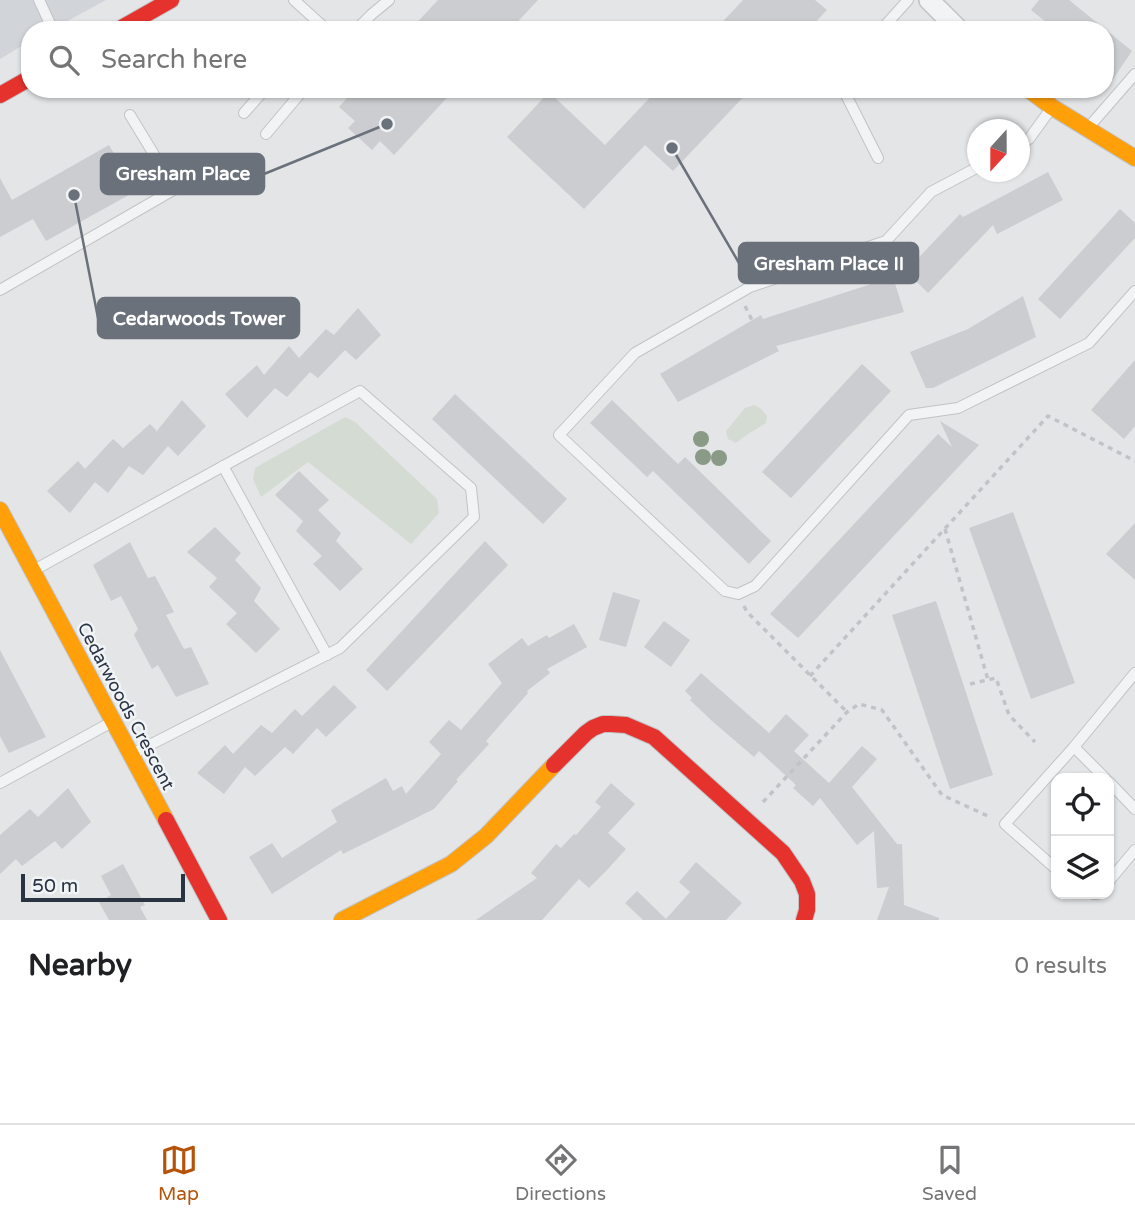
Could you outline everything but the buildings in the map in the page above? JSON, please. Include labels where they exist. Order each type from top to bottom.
[{"type":"street","points":[[134,21],[171,0]]},
{"type":"street","points":[[929,0],[950,21]]},
{"type":"street","points":[[0,95],[21,83]]},
{"type":"street","points":[[1040,98],[1135,158]]},
{"type":"street","name":"Cedarwoods Crescent","points":[[0,510],[219,920]]},
{"type":"street","points":[[342,920],[451,864],[486,836],[577,740],[594,727],[609,723],[629,725],[654,737],[783,853],[802,881],[807,894],[804,920]]},
{"type":"lane","points":[[39,0],[49,21]]},
{"type":"lane","points":[[294,0],[315,21]]},
{"type":"lane","points":[[365,21],[389,0]]},
{"type":"lane","points":[[889,21],[908,0]]},
{"type":"lane","points":[[1088,128],[1135,74]]},
{"type":"lane","points":[[244,113],[257,98]]},
{"type":"lane","points":[[266,134],[296,98]]},
{"type":"lane","points":[[848,98],[878,158]]},
{"type":"lane","points":[[1030,138],[1052,107]]},
{"type":"lane","points":[[0,290],[174,189],[130,116]]},
{"type":"lane","points":[[967,173],[931,192],[886,241],[750,287],[635,353],[559,435],[725,591],[738,594],[755,586],[909,415],[958,408],[1089,343],[1135,291]]},
{"type":"lane","points":[[33,571],[360,391],[471,488],[474,517],[340,648],[131,755]]},
{"type":"lane","points":[[223,466],[327,655]]},
{"type":"lane","points":[[1051,865],[1005,824],[1135,673]]},
{"type":"lane","points":[[0,783],[113,722]]},
{"type":"lane","points":[[1074,747],[1100,773]]},
{"type":"lane","points":[[1114,787],[1135,809]]},
{"type":"lane","points":[[1114,875],[1135,850]]},
{"type":"path","points":[[810,676],[1048,416],[1134,460]]},
{"type":"path","points":[[945,528],[988,680]]},
{"type":"path","points":[[738,594],[747,612],[847,712]]},
{"type":"path","points":[[970,684],[996,678],[1009,715],[1035,742]]},
{"type":"path","points":[[746,820],[847,712],[859,704],[882,710],[942,795],[1005,824]]},
{"type":"shaded area","points":[[0,0],[106,0],[68,21],[21,21],[21,46],[0,59]]},
{"type":"shaded area","points":[[754,405],[767,416],[766,423],[736,443],[728,439],[726,431],[745,408]]},
{"type":"shaded area","points":[[345,417],[355,422],[437,499],[439,513],[411,544],[308,462],[261,497],[253,479],[255,468]]},
{"type":"traffic: slow","points":[[1040,98],[1135,158]]},
{"type":"traffic: slow","points":[[0,510],[166,820]]},
{"type":"traffic: slow","points":[[342,920],[451,864],[486,836],[554,765]]},
{"type":"traffic: jam","points":[[134,21],[171,0]]},
{"type":"traffic: jam","points":[[0,95],[21,83]]},
{"type":"traffic: jam","points":[[554,765],[586,733],[603,724],[626,725],[654,737],[783,853],[802,881],[807,894],[804,920]]},
{"type":"traffic: jam","points":[[166,820],[219,920]]},
{"type":"place","name":"Gresham Place","points":[[387,124]]},
{"type":"place","name":"Gresham Place II","points":[[672,148]]},
{"type":"place","name":"Cedarwoods Tower","points":[[74,195]]}]
